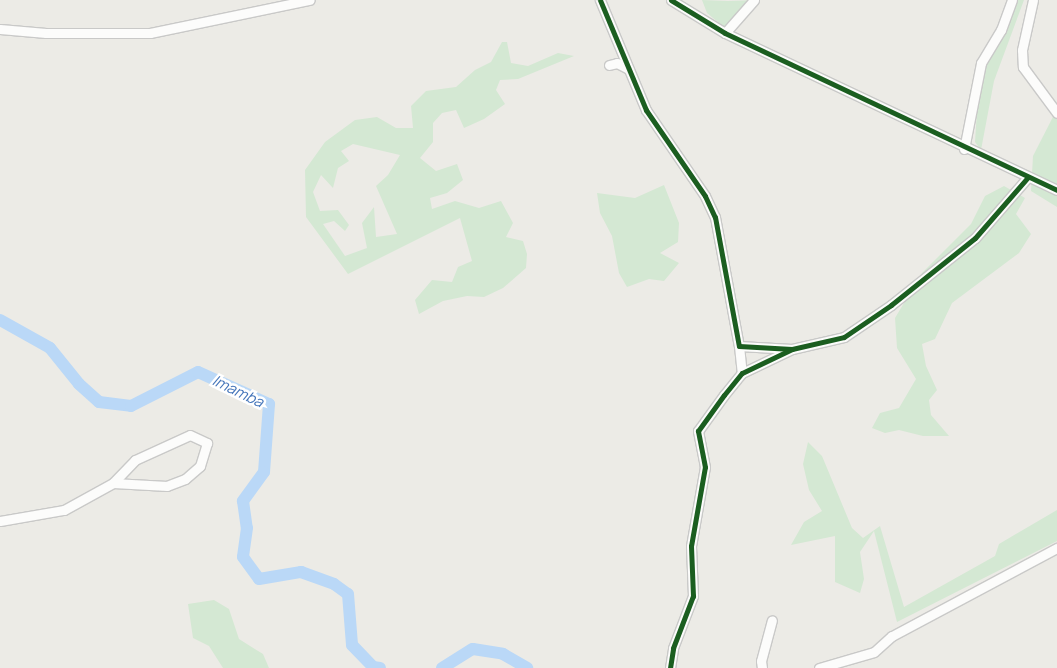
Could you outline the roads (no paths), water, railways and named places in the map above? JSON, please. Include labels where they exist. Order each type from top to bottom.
[{"type":"street","points":[[0,29],[46,33],[150,33],[310,0]]},
{"type":"street","points":[[600,0],[646,110],[705,196],[715,217],[739,346],[742,373]]},
{"type":"street","points":[[671,0],[725,33],[870,100],[964,149],[1057,190]]},
{"type":"street","points":[[725,33],[754,0]]},
{"type":"street","points":[[964,149],[981,63],[1001,30],[1012,0]]},
{"type":"street","points":[[1033,0],[1022,50],[1023,67],[1057,113]]},
{"type":"street","points":[[609,65],[616,63],[629,69]]},
{"type":"street","points":[[670,668],[674,643],[693,596],[691,546],[705,467],[698,431],[742,373],[792,349],[844,337],[891,306],[975,238],[1028,177]]},
{"type":"street","points":[[739,346],[792,349]]},
{"type":"street","points":[[0,521],[64,510],[113,483],[135,460],[190,435],[207,444],[200,466],[185,479],[167,486],[113,483]]},
{"type":"street","points":[[819,668],[874,652],[892,636],[1057,548]]},
{"type":"street","points":[[762,668],[761,661],[772,620]]},
{"type":"waterway","name":"Imamba","points":[[0,320],[50,348],[79,384],[99,402],[131,406],[198,372],[269,404],[264,472],[243,501],[247,528],[243,557],[259,579],[301,572],[334,584],[348,594],[352,645],[373,667],[380,668]]},
{"type":"waterway","name":"Imamba","points":[[442,668],[473,649],[503,654],[527,668]]}]
